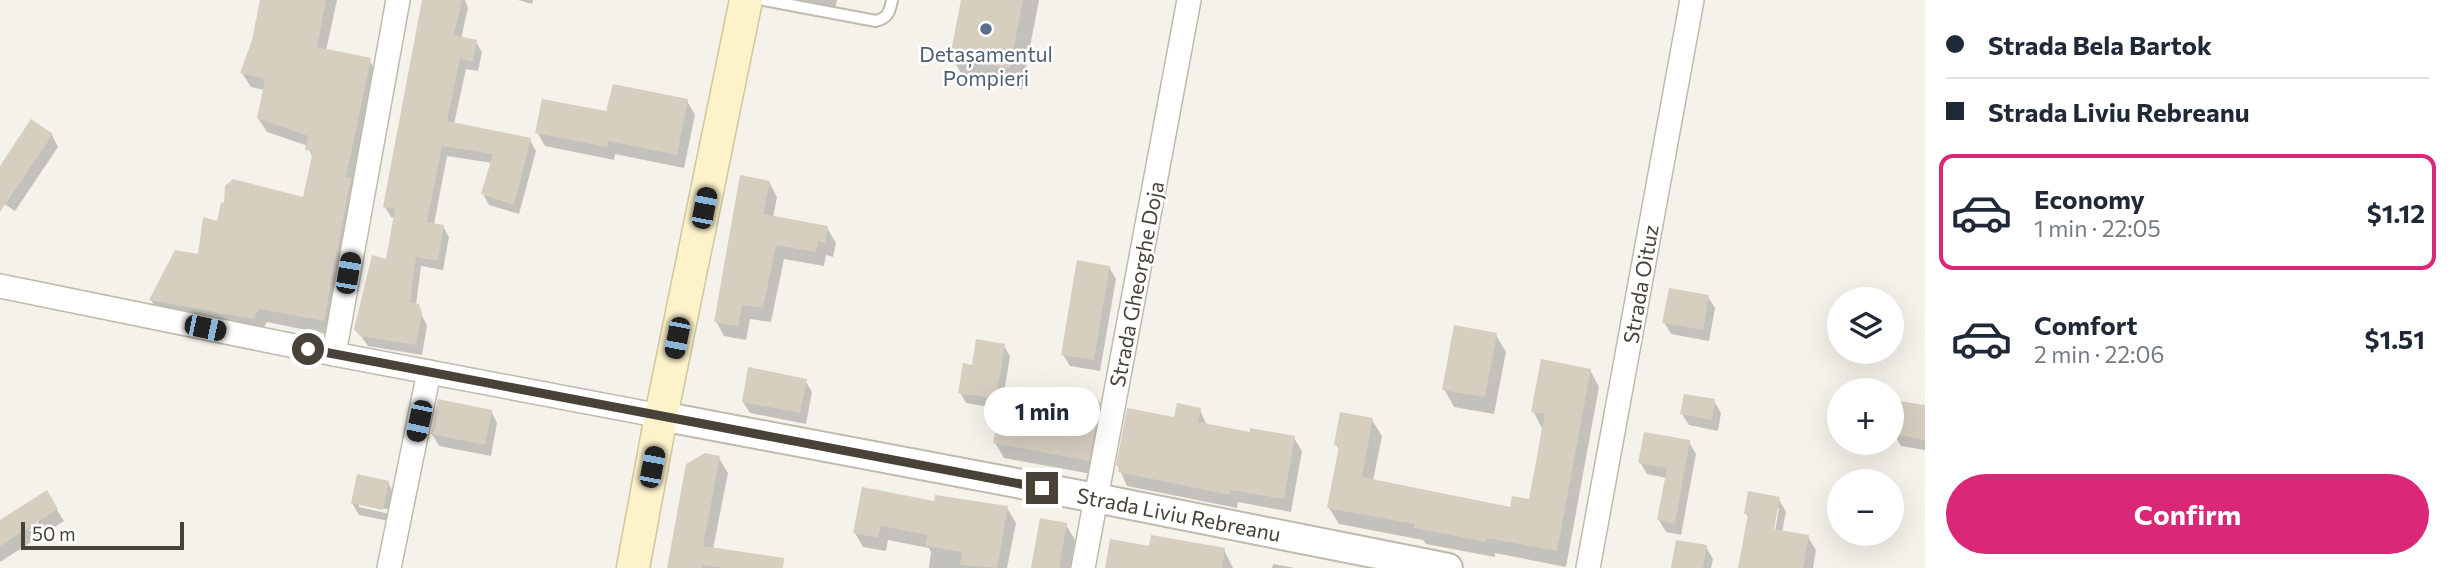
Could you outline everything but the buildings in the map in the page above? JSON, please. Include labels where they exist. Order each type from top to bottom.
[{"type":"main road","points":[[633,568],[661,416],[746,0]]},
{"type":"street","points":[[334,354],[398,0]]},
{"type":"street","name":"Strada Gheorghe Doja","points":[[1083,568],[1189,0]]},
{"type":"street","name":"Strada Oituz","points":[[1588,568],[1692,0]]},
{"type":"street","points":[[0,285],[334,354],[661,416]]},
{"type":"street","points":[[389,568],[429,372]]},
{"type":"street","name":"Strada Liviu Rebreanu","points":[[661,416],[1448,568]]},
{"type":"lane","points":[[764,0],[876,21],[884,19],[890,11],[892,0]]},
{"type":"place","name":"Detașamentul Pompieri","points":[[986,29]]},
{"type":"route","points":[[308,349],[1042,488]]}]
